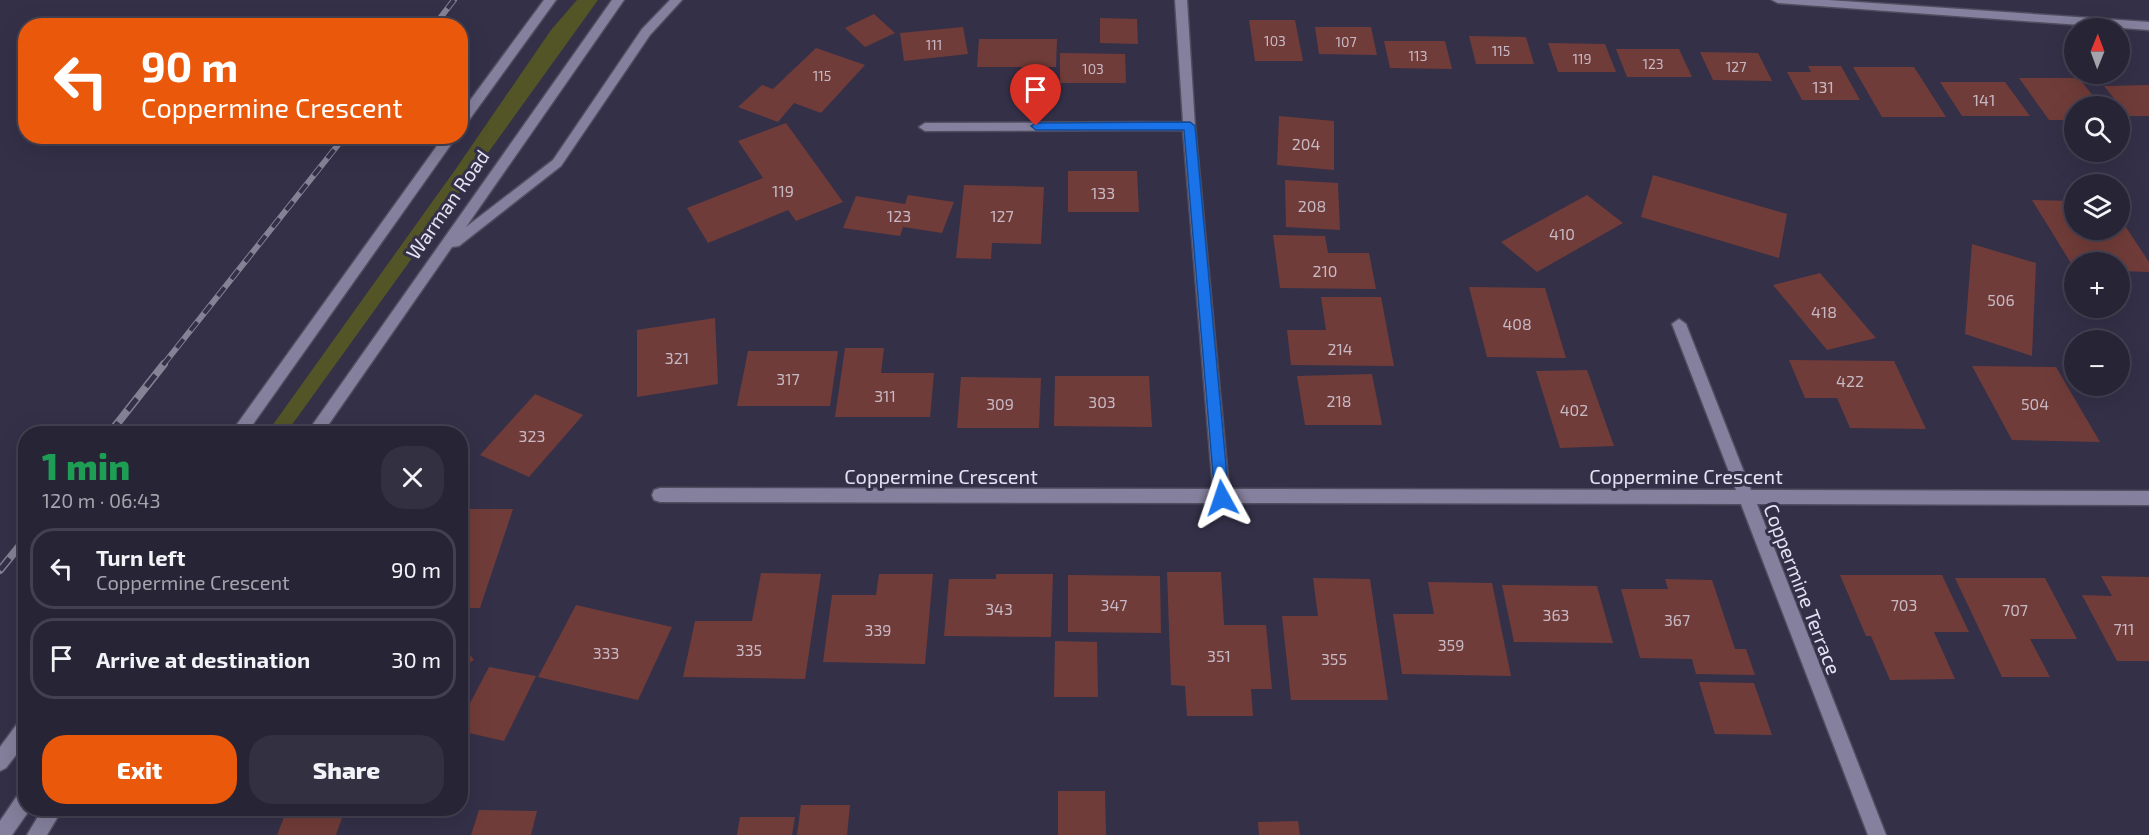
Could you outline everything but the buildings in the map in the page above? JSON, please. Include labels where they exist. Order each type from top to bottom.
[{"type":"street","name":"Warman Road","points":[[468,112],[550,0]]},
{"type":"street","name":"Warman Road","points":[[319,426],[618,0]]},
{"type":"street","points":[[442,252],[557,163],[646,32],[676,0]]},
{"type":"street","points":[[1181,0],[1222,498]]},
{"type":"street","points":[[1778,0],[2149,26]]},
{"type":"street","points":[[925,127],[1190,126]]},
{"type":"street","name":"Warman Road","points":[[243,426],[445,144]]},
{"type":"street","name":"Coppermine Terrace","points":[[1679,324],[1877,835]]},
{"type":"street","name":"Coppermine Crescent","points":[[660,495],[1222,498],[1744,496],[2149,498]]},
{"type":"street","points":[[0,762],[18,737]]},
{"type":"street","points":[[1,835],[18,811]]},
{"type":"street","points":[[36,835],[49,816]]},
{"type":"green space","points":[[577,0],[598,0],[291,426],[272,426],[455,170],[551,30]]},
{"type":"railway","points":[[440,18],[454,0]]},
{"type":"railway","points":[[163,365],[339,144]]},
{"type":"railway","points":[[115,426],[164,364]]},
{"type":"railway","points":[[0,570],[18,548]]},
{"type":"route","points":[[1036,126],[1190,126],[1222,498]]}]
